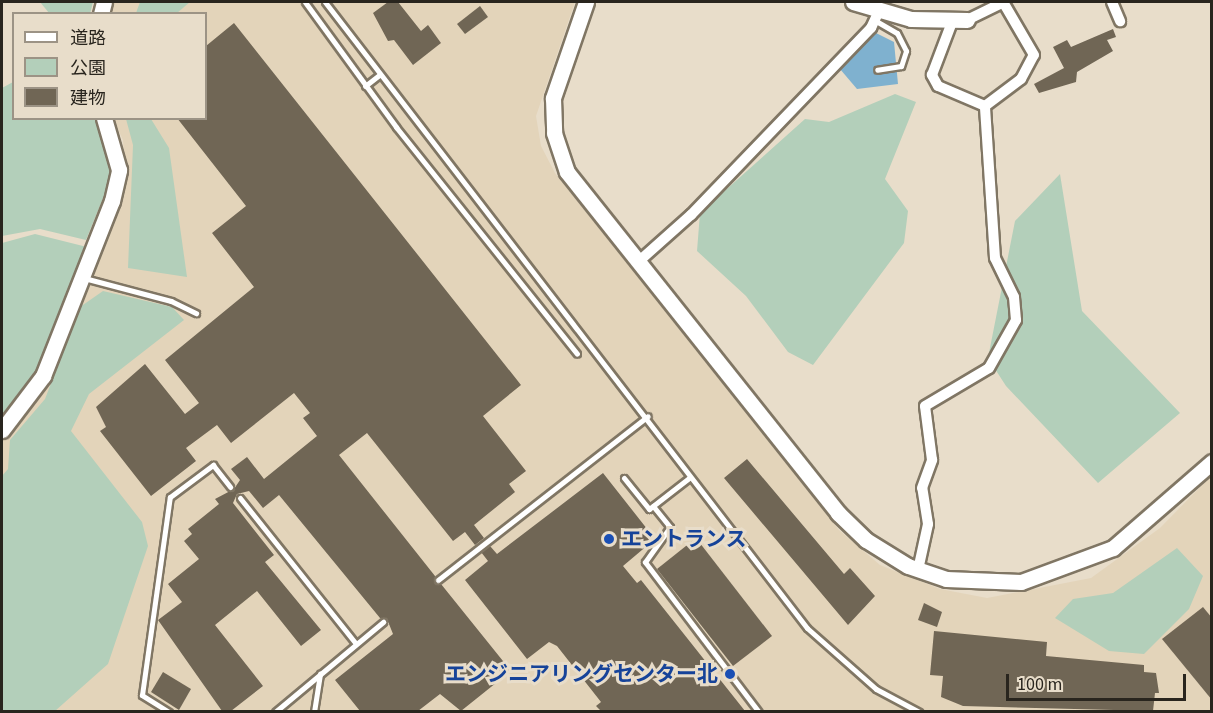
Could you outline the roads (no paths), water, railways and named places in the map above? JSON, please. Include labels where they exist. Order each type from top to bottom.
[{"type":"street","points":[[586,2],[555,84],[557,147],[567,172],[838,513],[886,554],[918,570],[983,584],[1021,582],[1064,571],[1128,538],[1212,462]]},
{"type":"street","points":[[853,2],[877,17],[959,21],[1004,2],[1034,55],[1021,79],[985,106]]},
{"type":"street","points":[[1112,2],[1120,21]]},
{"type":"street","points":[[638,262],[691,215],[877,17]]},
{"type":"street","points":[[959,21],[932,75],[938,86],[985,106]]},
{"type":"street","points":[[918,570],[928,524],[922,488],[932,460],[925,406],[989,368],[1016,320],[1014,297],[995,258],[985,106]]},
{"type":"street","points":[[2,430],[43,376],[117,186],[118,159],[105,120]]},
{"type":"lane","points":[[305,2],[365,86],[577,354]]},
{"type":"lane","points":[[325,2],[379,75],[648,416],[689,478],[807,628],[876,689],[919,711]]},
{"type":"lane","points":[[877,17],[897,33],[906,51],[901,66],[877,70]]},
{"type":"lane","points":[[365,86],[379,75]]},
{"type":"lane","points":[[82,277],[171,301],[196,314]]},
{"type":"lane","points":[[438,580],[648,416]]},
{"type":"lane","points":[[169,711],[142,695],[170,497],[213,465],[230,487]]},
{"type":"lane","points":[[624,478],[649,509],[689,478]]},
{"type":"lane","points":[[240,498],[356,644]]},
{"type":"lane","points":[[653,506],[670,527],[645,561],[759,711]]},
{"type":"lane","points":[[275,711],[384,622]]},
{"type":"lane","points":[[314,711],[320,673]]},
{"type":"water","points":[[876,33],[894,42],[898,84],[857,89],[840,69]]},
{"type":"place","name":"エントランス","points":[[609,539]]},
{"type":"place","name":"エンジニアリングセンター北","points":[[730,674]]}]
